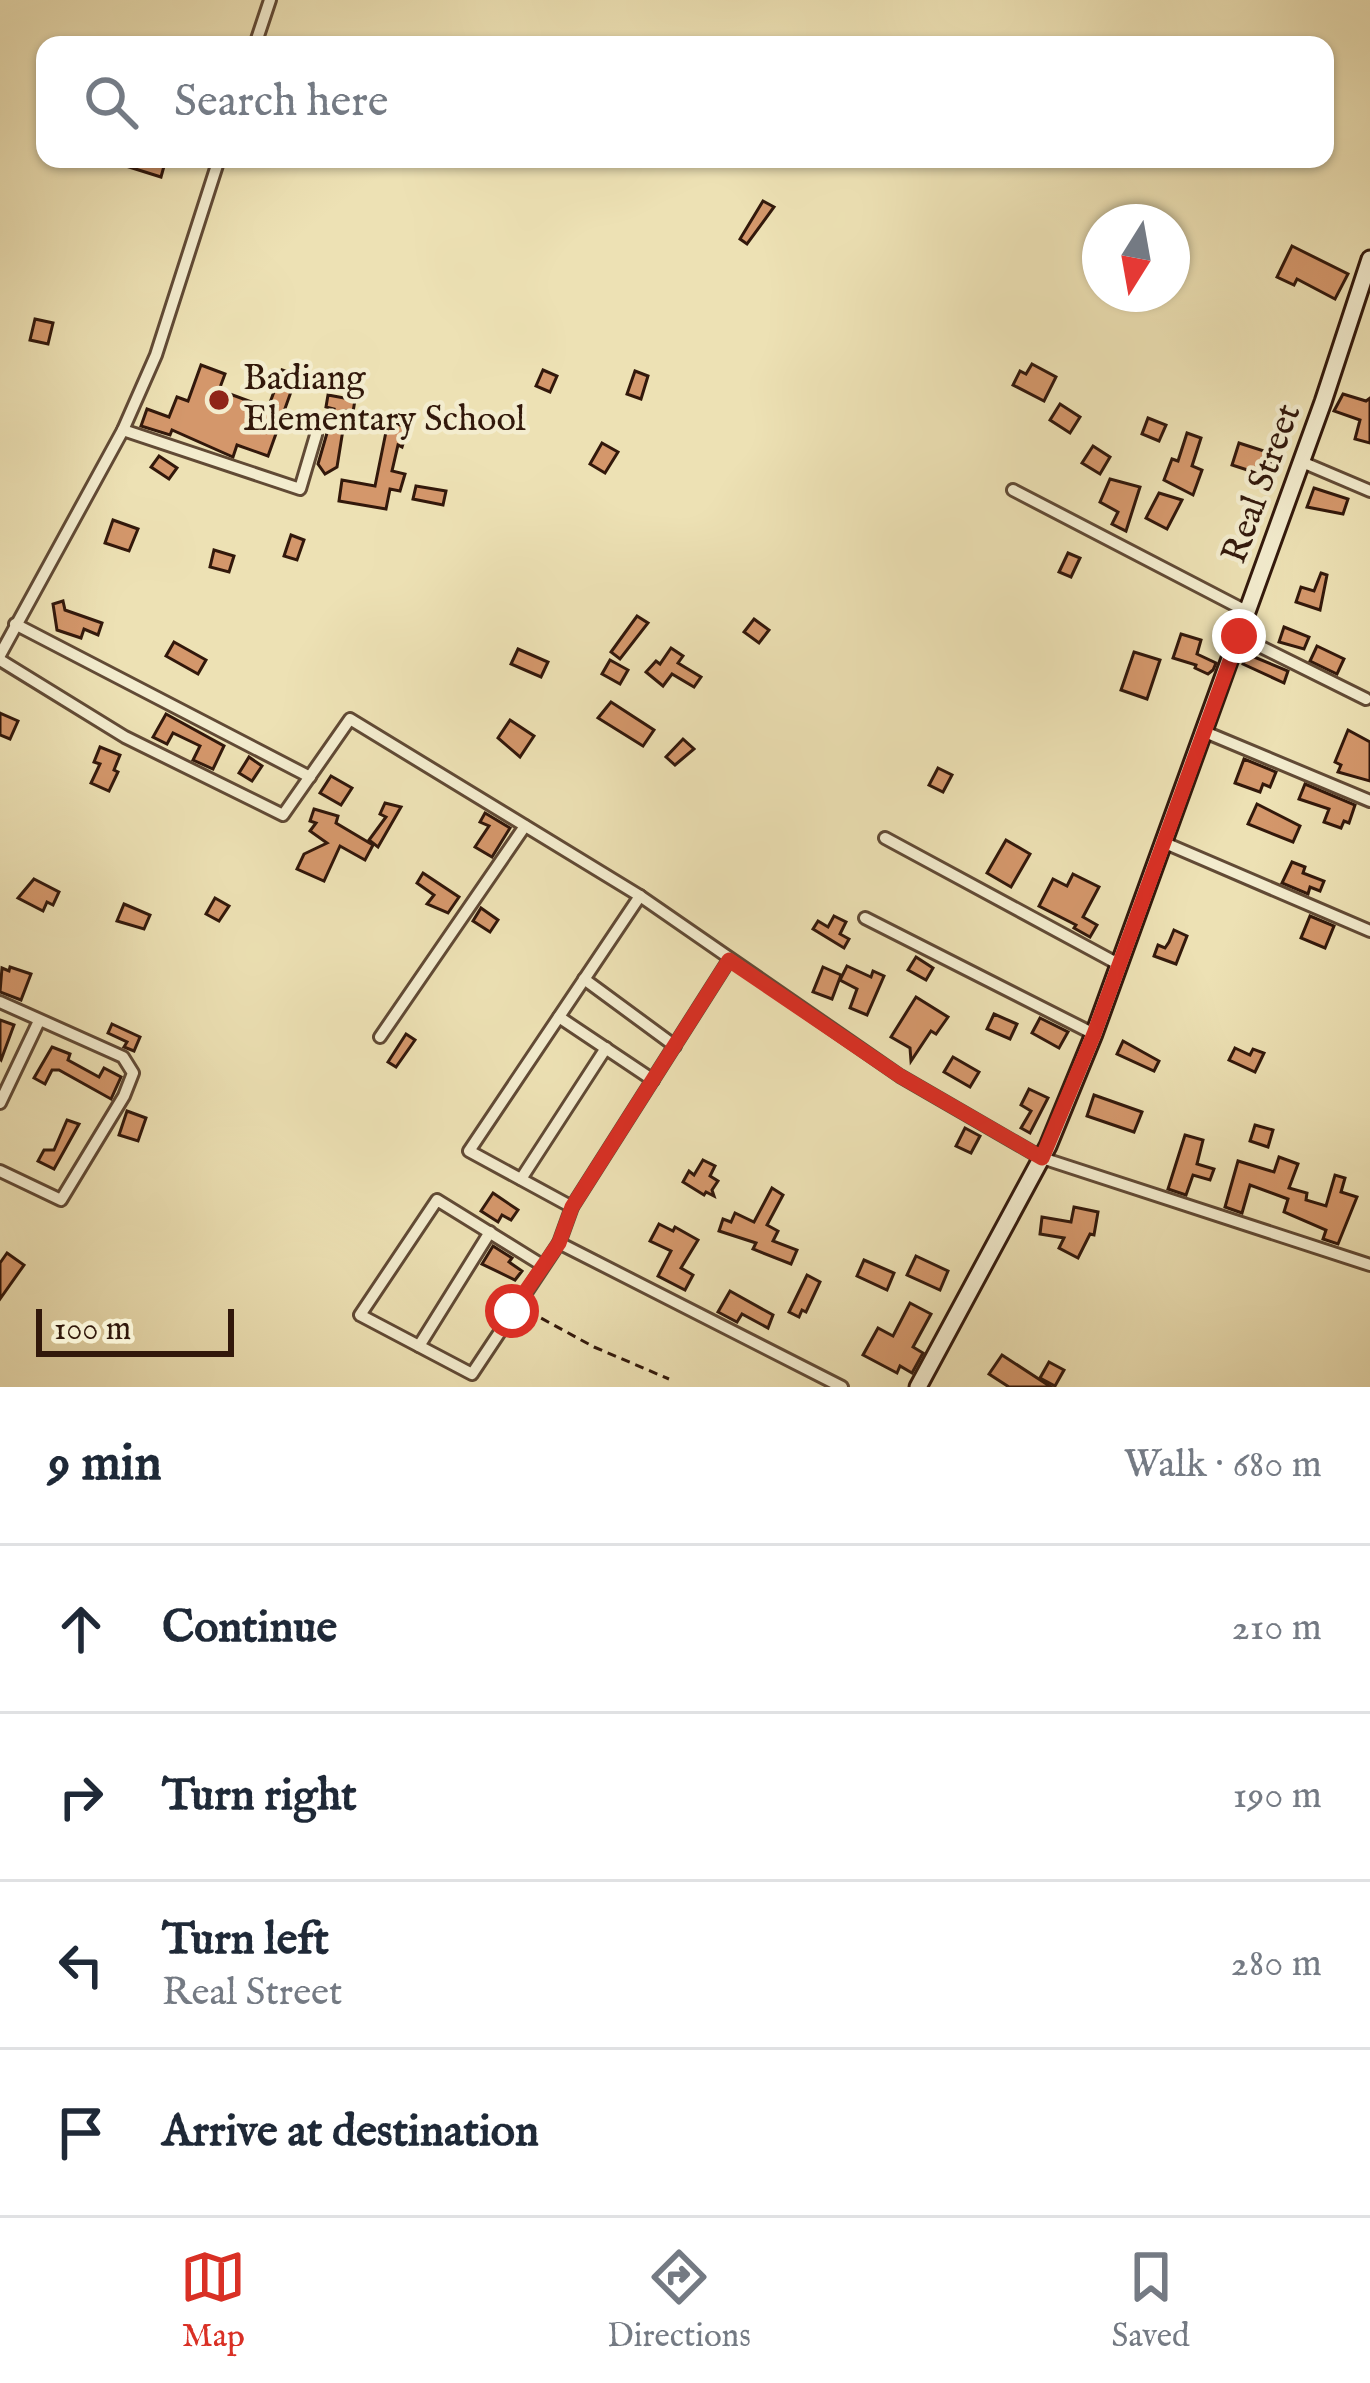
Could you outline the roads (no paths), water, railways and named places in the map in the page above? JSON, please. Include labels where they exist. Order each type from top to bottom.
[{"type":"main road","name":"Real Street","points":[[918,1387],[1042,1158],[1094,1034],[1302,462],[1370,259]]},
{"type":"street","points":[[258,36],[270,0]]},
{"type":"street","points":[[216,168],[156,355],[123,430],[0,657],[125,737],[283,815],[350,719],[640,896],[900,1076],[1042,1158],[1370,1265]]},
{"type":"street","points":[[123,430],[300,489],[316,435]]},
{"type":"street","points":[[1302,462],[1370,491]]},
{"type":"street","points":[[1013,490],[1247,612]]},
{"type":"street","points":[[16,625],[310,777]]},
{"type":"street","points":[[1239,636],[1366,699]]},
{"type":"street","points":[[1204,732],[1370,801]]},
{"type":"street","points":[[380,1037],[525,826]]},
{"type":"street","points":[[885,838],[1120,965]]},
{"type":"street","points":[[1165,843],[1370,931]]},
{"type":"street","points":[[572,1207],[469,1151],[640,896]]},
{"type":"street","points":[[865,918],[1094,1034]]},
{"type":"street","points":[[542,1265],[437,1200],[359,1316],[472,1374],[559,1243],[572,1207],[729,960]]},
{"type":"street","points":[[584,980],[675,1046]]},
{"type":"street","points":[[0,1002],[123,1057],[133,1073],[61,1200],[0,1172]]},
{"type":"street","points":[[559,1017],[653,1080]]},
{"type":"street","points":[[0,1103],[39,1021]]},
{"type":"street","points":[[521,1179],[606,1048]]},
{"type":"street","points":[[419,1346],[490,1232]]},
{"type":"street","points":[[559,1243],[842,1387]]},
{"type":"place","name":"Badiang Elementary School","points":[[219,400]]}]
